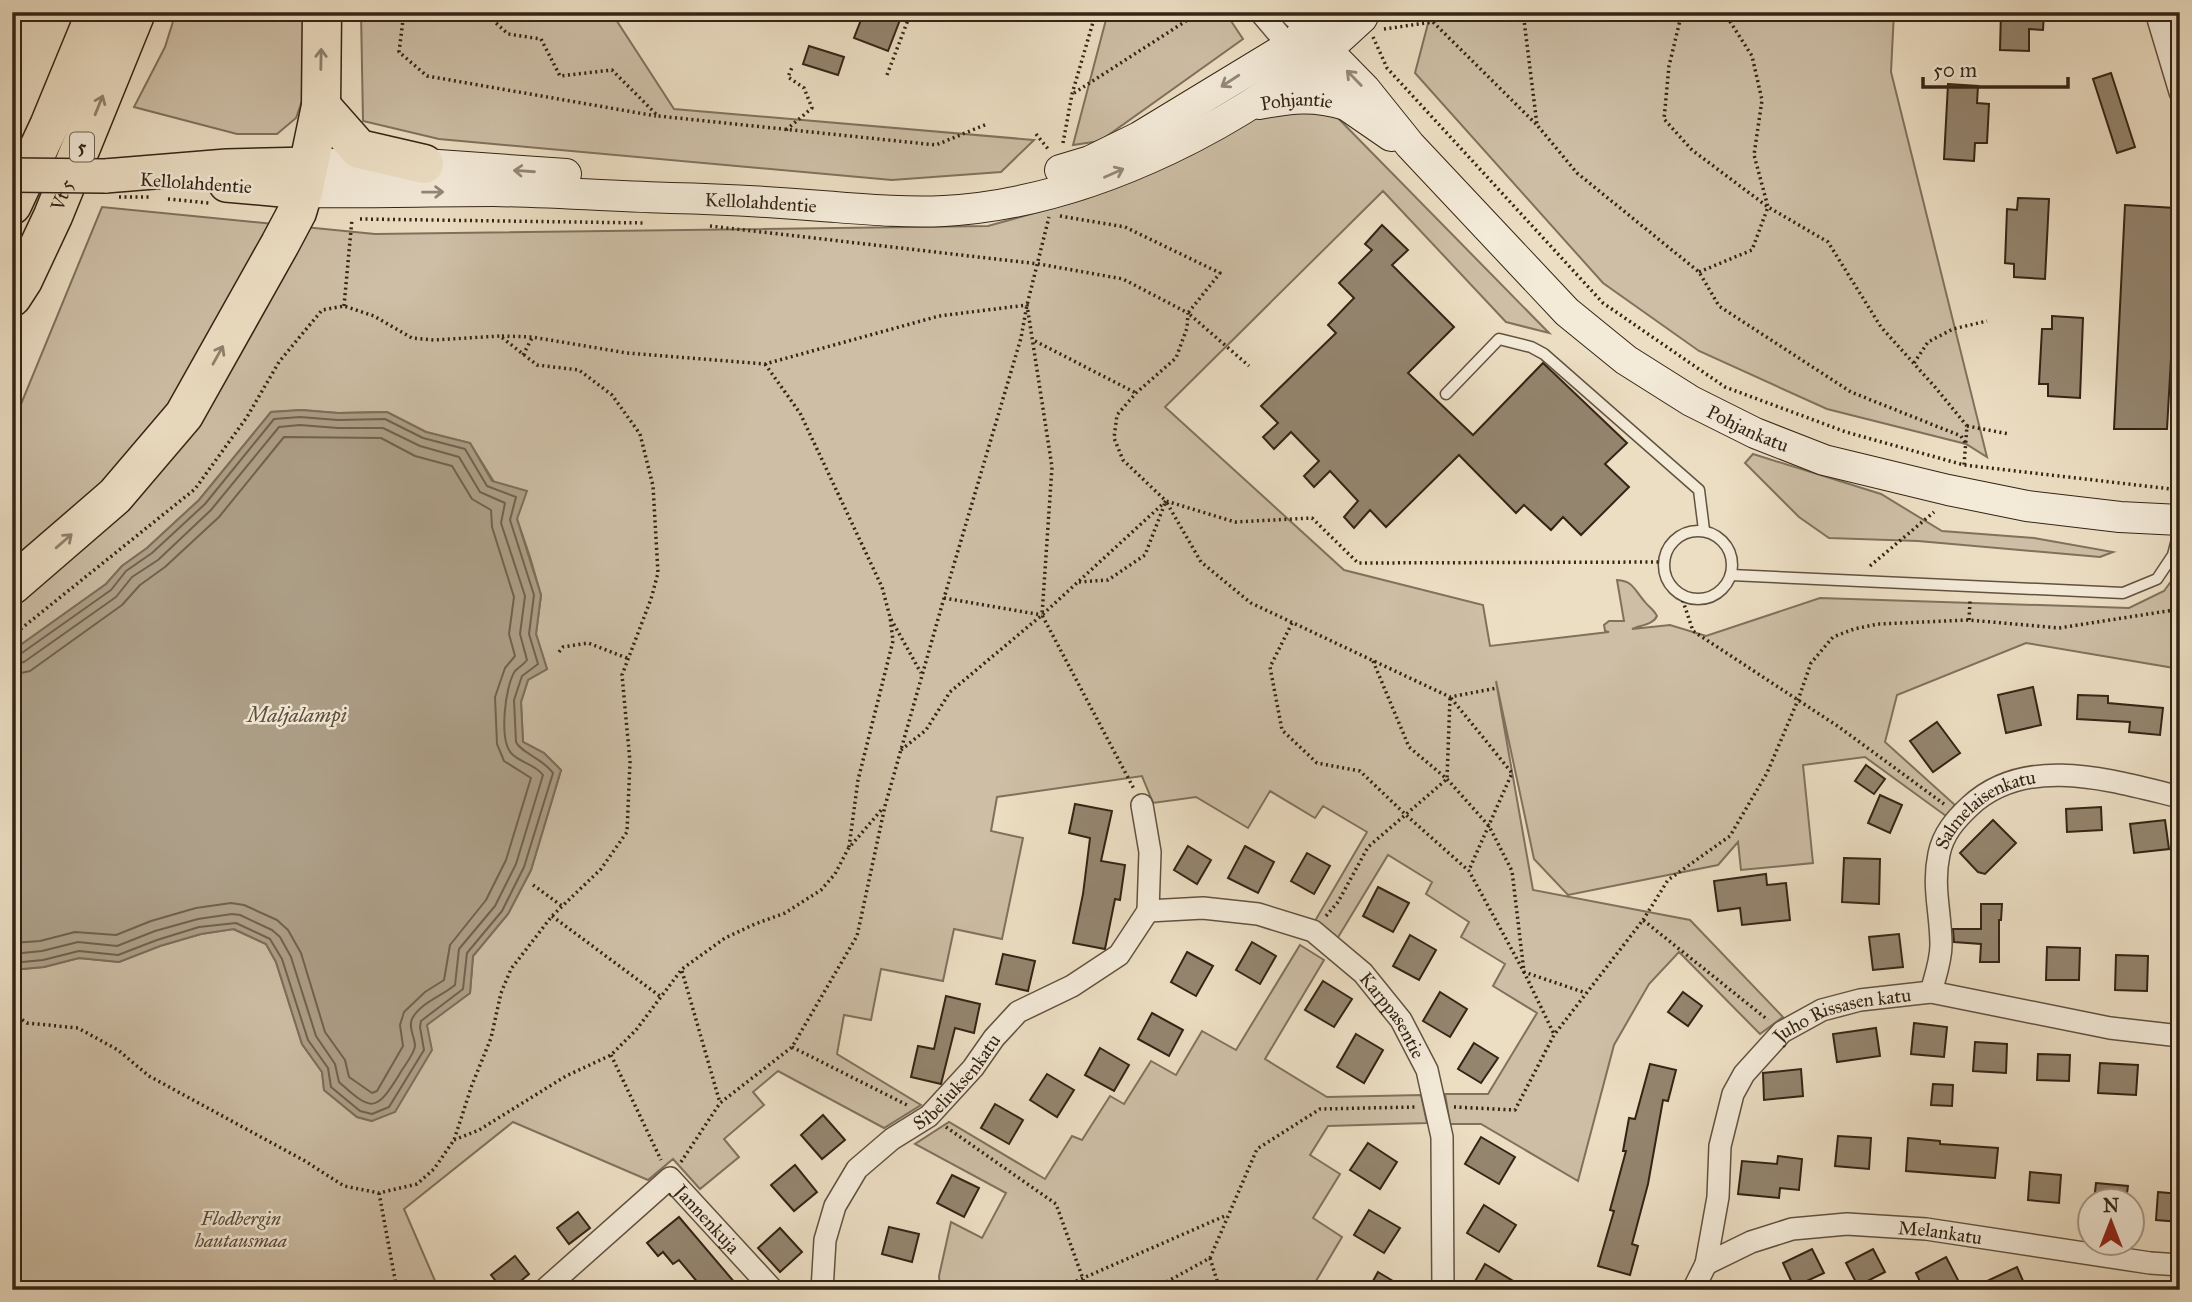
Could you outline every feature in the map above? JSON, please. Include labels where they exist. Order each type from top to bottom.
[{"type":"highway","name":"5","points":[[12,205],[49,126],[96,12]]},
{"type":"highway","name":"Vt 5","points":[[16,297],[53,216],[136,12]]},
{"type":"highway","points":[[12,585],[115,496],[184,415],[280,244],[297,212],[307,178],[320,106],[322,12]]},
{"type":"highway","points":[[320,106],[359,149],[424,164]]},
{"type":"main road","name":"Kellolahdentie","points":[[307,178],[424,164],[696,184],[888,192],[915,193],[999,187],[1090,161],[1139,137],[1308,36],[1366,20]]},
{"type":"main road","name":"Kellolahdentie","points":[[12,175],[105,176],[228,166],[307,178],[494,191],[945,211],[1025,200],[1100,179],[1192,139],[1248,106],[1308,36]]},
{"type":"main road","name":"Pohjankatu","points":[[1308,36],[1346,105],[1385,133],[1410,145]]},
{"type":"main road","name":"Pohjankatu","points":[[1308,36],[1366,89],[1410,145],[1567,312],[1626,360],[1691,401],[1755,433],[1824,460],[2001,501],[2082,514],[2180,520]]},
{"type":"main road","name":"Pohjantie","points":[[1248,106],[1297,97],[1327,99],[1346,105]]},
{"type":"street","points":[[1260,12],[1308,36]]},
{"type":"street","points":[[2156,12],[2180,92]]},
{"type":"street","name":"Salmelaisenkatu","points":[[1931,992],[1940,961],[1941,944],[1935,883],[1939,853],[1951,826],[1981,796],[2006,782],[2035,776],[2065,775],[2104,780],[2180,797]]},
{"type":"street","points":[[1142,805],[1150,852],[1148,911]]},
{"type":"street","name":"Karppasentie","points":[[1148,911],[1203,908],[1258,914],[1312,931],[1363,973],[1401,1020],[1427,1070],[1442,1137],[1443,1290]]},
{"type":"street","name":"Sibeliuksenkatu","points":[[822,1290],[825,1240],[835,1206],[857,1169],[873,1153],[929,1116],[973,1068],[994,1038],[1018,1012],[1072,986],[1119,955],[1148,911]]},
{"type":"street","name":"Juho Rissasen katu","points":[[1692,1290],[1706,1264],[1718,1197],[1720,1146],[1733,1094],[1744,1074],[1782,1032],[1822,1010],[1860,1000],[1931,992],[2110,1028],[2180,1036]]},
{"type":"street","points":[[544,1290],[670,1178]]},
{"type":"street","name":"Jannenkuja","points":[[670,1178],[773,1290]]},
{"type":"street","name":"Melankatu","points":[[1706,1264],[1751,1242],[1782,1233],[1847,1224],[1926,1229],[2150,1263],[2180,1265]]},
{"type":"lane","points":[[1446,394],[1499,340],[1531,346],[1544,354],[1699,490],[1704,530]]},
{"type":"lane","points":[[1731,575],[2123,593],[2157,579],[2172,555],[2180,528]]},
{"type":"lane","points":[[1704,530],[1715,534],[1730,552],[1733,563],[1731,575],[1727,584],[1711,597],[1691,598],[1681,595],[1668,581],[1664,562],[1666,551],[1682,534],[1704,530]]},
{"type":"path","points":[[404,12],[398,52],[427,76],[658,116],[936,145],[987,124]]},
{"type":"path","points":[[484,12],[508,34],[541,39],[560,76],[612,70],[658,116]]},
{"type":"path","points":[[753,18],[755,12]]},
{"type":"path","points":[[887,75],[911,12]]},
{"type":"path","points":[[1062,149],[1072,94],[1096,12]]},
{"type":"path","points":[[1072,94],[1200,12]]},
{"type":"path","points":[[1457,12],[1433,22],[1366,20],[1387,68],[1603,303],[1725,387],[1846,432],[1964,465],[2180,490]]},
{"type":"path","points":[[1523,12],[1538,125]]},
{"type":"path","points":[[1682,12],[1669,66],[1664,119],[1692,150],[1768,207],[1828,242],[1881,327],[1967,426],[2009,434]]},
{"type":"path","points":[[1699,272],[1752,250],[1768,207],[1754,155],[1762,100],[1752,57],[1724,12]]},
{"type":"path","points":[[1433,22],[1538,125],[1577,173],[1699,272],[1719,306],[1851,392],[1961,436],[1966,444]]},
{"type":"path","points":[[786,130],[813,108],[804,89],[788,76],[793,65]]},
{"type":"path","points":[[165,198],[217,204]]},
{"type":"path","points":[[670,1178],[720,1103],[792,1047],[857,936],[885,806],[1021,338],[1049,214],[1125,227],[1220,273],[1188,313],[1187,328],[1176,358],[1136,393],[1117,415],[1114,438],[1123,460],[1166,501],[1201,562],[1251,603],[1450,696],[1512,772],[1469,870]]},
{"type":"path","points":[[344,306],[352,219],[658,224]]},
{"type":"path","points":[[699,224],[1039,264],[1123,279],[1188,313],[1249,366]]},
{"type":"path","points":[[1027,305],[1052,467],[1042,615],[1142,805]]},
{"type":"path","points":[[12,636],[195,489],[247,417],[288,352],[321,310],[344,306],[374,316],[412,338],[445,340],[500,336],[532,337],[627,353],[765,364],[939,316],[1027,305]]},
{"type":"path","points":[[1914,363],[1928,342],[1954,329],[1987,321]]},
{"type":"path","points":[[12,1013],[27,1023],[78,1028],[118,1050],[149,1076],[305,1161],[344,1186],[379,1193],[417,1184],[434,1169],[454,1140],[491,1038],[501,993],[511,969],[552,916],[601,869],[627,832],[630,762],[622,675],[658,573],[653,486],[640,434],[612,395],[579,370],[537,365],[500,336]]},
{"type":"path","points":[[523,355],[532,337]]},
{"type":"path","points":[[1034,340],[1136,393]]},
{"type":"path","points":[[765,364],[800,412],[881,587],[890,617],[893,641],[858,780],[848,849]]},
{"type":"path","points":[[1964,465],[1967,426]]},
{"type":"path","points":[[1166,501],[1235,522],[1312,518],[1357,563],[1664,562]]},
{"type":"path","points":[[901,750],[926,730],[950,692],[1042,615],[1166,501]]},
{"type":"path","points":[[1078,582],[1108,580],[1144,555],[1166,501]]},
{"type":"path","points":[[1852,581],[1934,512]]},
{"type":"path","points":[[1681,595],[1693,631],[1798,700],[1960,815]]},
{"type":"path","points":[[944,598],[1042,615]]},
{"type":"path","points":[[1152,1290],[1210,1258],[1257,1149],[1320,1109],[1435,1106],[1515,1110],[1555,1035],[1643,920],[1668,880],[1730,836],[1767,772],[1811,663],[1833,637],[1878,624],[1969,620],[2059,628],[2180,609]]},
{"type":"path","points":[[890,617],[922,675]]},
{"type":"path","points":[[1292,623],[1270,667],[1282,730],[1317,763],[1360,771],[1469,870],[1555,1035]]},
{"type":"path","points":[[559,652],[563,647],[588,643],[628,658]]},
{"type":"path","points":[[1373,661],[1409,747],[1447,779],[1489,826],[1512,870],[1524,972]]},
{"type":"path","points":[[1450,696],[1497,688]]},
{"type":"path","points":[[1312,931],[1338,902],[1368,847],[1447,779],[1450,696]]},
{"type":"path","points":[[454,1140],[479,1130],[566,1076],[611,1055],[636,1030],[682,969],[724,938],[755,923],[785,913],[821,890],[835,874],[848,849],[885,806]]},
{"type":"path","points":[[533,885],[562,906]]},
{"type":"path","points":[[552,916],[661,997]]},
{"type":"path","points":[[1643,920],[1782,1032]]},
{"type":"path","points":[[682,969],[720,1103]]},
{"type":"path","points":[[1524,972],[1586,993]]},
{"type":"path","points":[[792,1047],[929,1116],[1056,1204],[1087,1290]]},
{"type":"path","points":[[611,1055],[670,1178]]},
{"type":"path","points":[[379,1193],[397,1290]]},
{"type":"path","points":[[1056,1290],[1229,1215]]},
{"type":"path","points":[[1210,1258],[1220,1290]]},
{"type":"green space","points":[[176,12],[304,12],[302,101],[296,118],[277,134],[237,134],[134,107],[165,47]]},
{"type":"green space","points":[[361,12],[611,12],[674,109],[1034,140],[1001,172],[892,180],[439,139],[363,121]]},
{"type":"green space","points":[[1108,12],[1225,12],[1243,39],[1100,141],[1073,145]]},
{"type":"green space","points":[[1431,12],[1894,12],[1891,72],[1987,457],[1966,444],[1827,409],[1699,351],[1603,283],[1415,73]]},
{"type":"green space","name":"Flodbergin hautausmaa","points":[[1281,103],[1330,110],[1549,333],[1506,322],[1383,191],[1165,407],[1344,570],[1483,605],[1490,646],[1609,632],[1605,631],[1604,625],[1609,621],[1624,621],[1617,580],[1630,584],[1657,616],[1649,623],[1632,629],[1670,625],[1706,636],[1820,598],[2129,608],[2164,591],[2180,569],[2180,669],[2026,643],[1897,695],[1885,742],[1955,805],[1946,816],[1865,757],[1803,765],[1813,863],[1741,870],[1738,842],[1718,865],[1568,895],[1534,859],[1496,681],[1533,890],[1690,920],[1783,1017],[1760,1034],[1679,952],[1649,984],[1614,1045],[1578,1181],[1481,1124],[1450,1124],[1445,1094],[1488,1094],[1537,1013],[1493,986],[1505,964],[1461,937],[1469,922],[1426,894],[1432,882],[1388,855],[1337,939],[1312,926],[1367,832],[1323,806],[1315,818],[1270,791],[1248,828],[1196,797],[1153,803],[1142,776],[997,797],[991,831],[1023,838],[1002,939],[954,929],[943,981],[881,969],[871,1020],[844,1015],[837,1054],[921,1105],[884,1128],[778,1071],[753,1092],[764,1105],[724,1139],[739,1157],[700,1189],[673,1159],[648,1180],[513,1122],[404,1209],[439,1290],[12,1290],[12,970],[44,967],[79,958],[119,962],[201,934],[233,929],[266,944],[276,962],[302,1044],[322,1072],[324,1090],[357,1117],[372,1121],[426,1025],[470,993],[473,956],[508,914],[531,870],[561,770],[544,753],[523,742],[521,702],[528,680],[547,669],[536,634],[541,595],[517,519],[470,443],[426,432],[387,412],[271,412],[199,500],[147,548],[122,566],[106,584],[12,651],[12,426],[102,207],[375,234],[988,226],[1085,199],[1191,155]]},
{"type":"green space","points":[[1753,454],[1881,494],[1942,531],[2034,538],[2113,552],[2100,557],[1918,541],[1829,538],[1799,517],[1745,463]]},
{"type":"green space","points":[[1300,945],[1324,960],[1265,1059],[1327,1097],[1421,1095],[1427,1123],[1328,1126],[1310,1155],[1340,1174],[1313,1218],[1342,1237],[1316,1281],[1329,1290],[940,1290],[939,1276],[951,1222],[982,1238],[1006,1193],[915,1144],[949,1122],[1045,1179],[1072,1136],[1082,1140],[1110,1096],[1124,1104],[1151,1061],[1176,1075],[1202,1031],[1236,1050]]},
{"type":"water","name":"Maljalampi","points":[[301,410],[338,413],[387,412],[426,432],[470,443],[492,481],[527,491],[517,519],[541,595],[536,634],[547,669],[528,680],[521,702],[523,742],[544,753],[561,770],[531,870],[508,914],[473,956],[470,993],[427,1025],[432,1050],[395,1112],[372,1121],[357,1117],[324,1090],[322,1072],[302,1044],[276,962],[266,944],[234,929],[201,934],[119,962],[79,958],[44,967],[12,970],[12,651],[106,584],[122,566],[147,548],[199,500],[271,412]]},
{"type":"building","points":[[864,12],[903,12],[888,51],[854,38]]},
{"type":"building","points":[[2001,12],[2044,12],[2043,30],[2029,29],[2029,51],[2000,50]]},
{"type":"building","points":[[809,46],[844,57],[838,75],[803,64]]},
{"type":"building","points":[[2111,73],[2135,147],[2117,153],[2093,79]]},
{"type":"building","points":[[1948,84],[1978,86],[1977,103],[1989,104],[1987,143],[1975,143],[1974,161],[1944,159]]},
{"type":"building","points":[[2018,198],[2049,199],[2045,279],[2014,277],[2014,264],[2005,263],[2007,209],[2017,210]]},
{"type":"building","points":[[2125,205],[2175,208],[2171,305],[2174,305],[2167,429],[2114,429]]},
{"type":"building","points":[[1382,225],[1408,250],[1392,265],[1454,327],[1408,373],[1473,435],[1543,363],[1627,443],[1605,464],[1629,487],[1581,535],[1563,517],[1551,530],[1524,505],[1516,513],[1459,455],[1386,527],[1370,510],[1354,528],[1344,517],[1358,501],[1330,471],[1314,487],[1304,476],[1319,461],[1291,432],[1274,449],[1263,437],[1278,423],[1261,406],[1336,333],[1328,325],[1354,298],[1339,283],[1372,250],[1365,244]]},
{"type":"building","points":[[2052,316],[2083,318],[2080,398],[2048,396],[2048,384],[2039,384],[2042,329],[2052,329]]},
{"type":"building","points":[[2033,687],[2041,725],[2006,733],[1998,695]]},
{"type":"building","points":[[2078,695],[2108,696],[2108,703],[2163,708],[2160,735],[2129,732],[2130,722],[2077,719]]},
{"type":"building","points":[[1937,722],[1960,753],[1933,772],[1910,741]]},
{"type":"building","points":[[1866,765],[1885,779],[1874,794],[1855,781]]},
{"type":"building","points":[[1880,795],[1902,805],[1890,833],[1868,823]]},
{"type":"building","points":[[1075,804],[1112,811],[1101,861],[1125,865],[1120,900],[1115,899],[1105,949],[1073,943],[1090,838],[1069,833]]},
{"type":"building","points":[[2101,807],[2102,830],[2067,832],[2066,809]]},
{"type":"building","points":[[1993,820],[2016,843],[1985,874],[1978,872],[1960,853]]},
{"type":"building","points":[[2165,820],[2169,849],[2134,853],[2130,824]]},
{"type":"building","points":[[1188,846],[1211,860],[1197,884],[1174,870]]},
{"type":"building","points":[[1245,846],[1274,862],[1258,893],[1228,878]]},
{"type":"building","points":[[1307,853],[1330,866],[1314,894],[1291,881]]},
{"type":"building","points":[[1844,858],[1880,859],[1879,904],[1842,902]]},
{"type":"building","points":[[1766,874],[1767,885],[1786,883],[1790,920],[1742,925],[1740,908],[1718,911],[1714,881]]},
{"type":"building","points":[[1378,887],[1409,903],[1393,932],[1363,916]]},
{"type":"building","points":[[1981,904],[2002,904],[1999,920],[1999,962],[1980,962],[1981,944],[1954,942],[1953,929],[1981,929]]},
{"type":"building","points":[[1899,934],[1903,967],[1873,970],[1869,937]]},
{"type":"building","points":[[1410,935],[1436,950],[1419,980],[1393,966]]},
{"type":"building","points":[[1252,942],[1276,956],[1260,984],[1236,970]]},
{"type":"building","points":[[2047,947],[2080,948],[2079,980],[2046,980]]},
{"type":"building","points":[[1187,952],[1213,966],[1196,996],[1171,982]]},
{"type":"building","points":[[1003,954],[1035,961],[1028,991],[996,984]]},
{"type":"building","points":[[2116,955],[2148,956],[2147,991],[2115,990]]},
{"type":"building","points":[[1323,981],[1352,999],[1334,1027],[1305,1010]]},
{"type":"building","points":[[1440,992],[1467,1009],[1450,1037],[1423,1021]]},
{"type":"building","points":[[1683,992],[1702,1006],[1688,1026],[1668,1012]]},
{"type":"building","points":[[946,996],[980,1004],[974,1033],[955,1028],[941,1084],[911,1077],[918,1046],[934,1049]]},
{"type":"building","points":[[1152,1013],[1183,1030],[1169,1056],[1138,1039]]},
{"type":"building","points":[[1914,1023],[1947,1027],[1944,1057],[1911,1054]]},
{"type":"building","points":[[1876,1028],[1880,1056],[1837,1062],[1833,1034]]},
{"type":"building","points":[[1356,1034],[1383,1050],[1364,1083],[1337,1067]]},
{"type":"building","points":[[1975,1042],[2007,1044],[2006,1073],[1973,1071]]},
{"type":"building","points":[[1474,1043],[1498,1058],[1481,1083],[1458,1069]]},
{"type":"building","points":[[1100,1048],[1129,1065],[1114,1091],[1085,1075]]},
{"type":"building","points":[[2038,1054],[2070,1055],[2069,1081],[2037,1080]]},
{"type":"building","points":[[2100,1063],[2138,1065],[2136,1095],[2098,1093]]},
{"type":"building","points":[[1650,1064],[1676,1070],[1668,1101],[1663,1100],[1648,1184],[1632,1244],[1638,1246],[1630,1275],[1598,1266],[1614,1211],[1610,1210],[1626,1151],[1623,1151],[1629,1118],[1635,1119]]},
{"type":"building","points":[[1801,1069],[1803,1096],[1764,1100],[1763,1073]]},
{"type":"building","points":[[1047,1074],[1074,1090],[1057,1117],[1030,1100]]},
{"type":"building","points":[[1933,1084],[1953,1085],[1952,1106],[1931,1105]]},
{"type":"building","points":[[995,1104],[1023,1120],[1009,1144],[981,1128]]},
{"type":"building","points":[[823,1115],[845,1140],[822,1159],[801,1135]]},
{"type":"building","points":[[1838,1136],[1871,1138],[1869,1169],[1835,1166]]},
{"type":"building","points":[[1481,1137],[1515,1157],[1499,1184],[1465,1164]]},
{"type":"building","points":[[1908,1138],[1940,1141],[1940,1144],[1998,1148],[1995,1178],[1906,1171]]},
{"type":"building","points":[[1368,1143],[1397,1162],[1380,1189],[1350,1170]]},
{"type":"building","points":[[1778,1156],[1802,1159],[1799,1190],[1780,1188],[1779,1198],[1738,1194],[1742,1161],[1777,1164]]},
{"type":"building","points":[[795,1165],[817,1192],[794,1211],[771,1185]]},
{"type":"building","points":[[2030,1172],[2061,1175],[2059,1203],[2028,1200]]},
{"type":"building","points":[[952,1175],[979,1188],[964,1217],[937,1203]]},
{"type":"building","points":[[2096,1183],[2128,1186],[2096,1186]]},
{"type":"building","points":[[2158,1192],[2180,1194],[2180,1222],[2156,1220]]},
{"type":"building","points":[[1484,1205],[1516,1225],[1499,1252],[1467,1233]]},
{"type":"building","points":[[1369,1210],[1400,1228],[1384,1253],[1354,1235]]},
{"type":"building","points":[[578,1212],[590,1228],[569,1244],[557,1228]]},
{"type":"building","points":[[679,1217],[741,1290],[704,1290],[679,1260],[673,1264],[663,1252],[658,1256],[647,1243]]},
{"type":"building","points":[[889,1227],[919,1234],[912,1262],[882,1254]]},
{"type":"building","points":[[780,1228],[802,1252],[780,1272],[758,1248]]},
{"type":"building","points":[[1812,1249],[1824,1273],[1794,1287],[1783,1263]]},
{"type":"building","points":[[1873,1249],[1885,1272],[1858,1286],[1846,1263]]},
{"type":"building","points":[[515,1256],[529,1274],[510,1290],[503,1290],[491,1275]]},
{"type":"building","points":[[1946,1257],[1959,1282],[1944,1290],[1924,1290],[1916,1273]]},
{"type":"building","points":[[1485,1264],[1528,1290],[1470,1290]]},
{"type":"building","points":[[2017,1267],[2027,1290],[1968,1290]]},
{"type":"building","points":[[1378,1272],[1408,1290],[1368,1290]]}]
